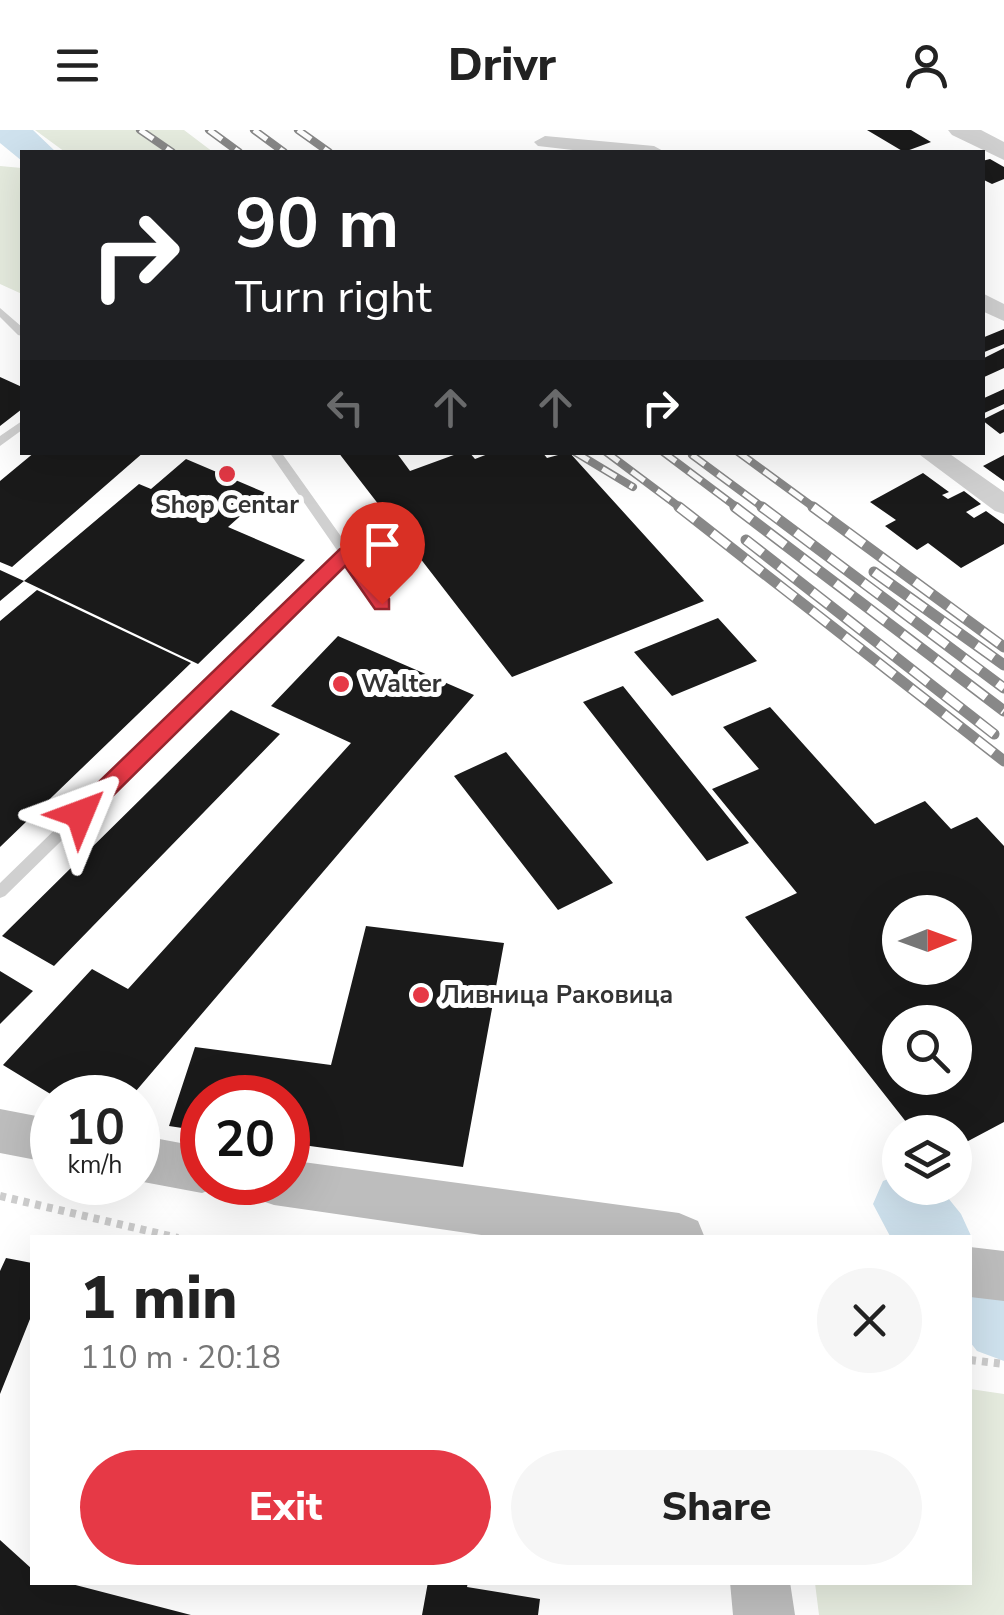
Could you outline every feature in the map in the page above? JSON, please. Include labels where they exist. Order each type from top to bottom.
[{"type":"main road","points":[[0,1131],[30,1137]]},
{"type":"main road","points":[[310,1187],[657,1235]]},
{"type":"main road","points":[[972,1272],[1004,1276]]},
{"type":"main road","points":[[760,1585],[764,1615]]},
{"type":"street","points":[[961,130],[1004,152]]},
{"type":"street","points":[[544,142],[632,150]]},
{"type":"street","points":[[933,455],[1004,505]]},
{"type":"lane","points":[[0,311],[20,331]]},
{"type":"lane","points":[[0,442],[20,427]]},
{"type":"lane","points":[[277,455],[382,604]]},
{"type":"lane","points":[[0,892],[347,553]]},
{"type":"path","points":[[0,1196],[165,1235]]},
{"type":"path","points":[[972,1360],[1004,1364]]},
{"type":"shaded area","points":[[35,130],[184,130],[210,150],[62,150]]},
{"type":"shaded area","points":[[0,166],[20,168],[20,293],[0,284]]},
{"type":"shaded area","points":[[972,1389],[1004,1394],[1004,1615],[819,1615],[815,1585],[972,1585]]},
{"type":"building","points":[[867,130],[911,130],[931,142],[901,150]]},
{"type":"building","points":[[985,160],[1004,167],[1004,179],[992,184],[985,180]]},
{"type":"building","points":[[1004,329],[1004,344],[985,352],[985,337]]},
{"type":"building","points":[[1004,348],[1004,368],[985,377],[985,358]]},
{"type":"building","points":[[0,377],[20,386],[20,411],[0,426]]},
{"type":"building","points":[[1004,389],[1004,404],[985,413],[985,398]]},
{"type":"building","points":[[1004,409],[1004,432],[1000,434],[985,418]]},
{"type":"building","points":[[31,455],[141,455],[12,567],[0,562],[0,481]]},
{"type":"building","points":[[340,455],[398,455],[410,471],[454,455],[472,455],[475,459],[485,455],[572,455],[704,601],[512,677]]},
{"type":"building","points":[[1004,455],[1004,481],[983,466]]},
{"type":"building","points":[[186,459],[266,493],[228,527],[305,560],[198,664],[24,581],[139,484],[151,489]]},
{"type":"building","points":[[923,473],[949,492],[942,495],[948,499],[964,491],[981,504],[966,512],[974,518],[986,511],[1004,524],[1004,544],[961,568],[928,543],[917,550],[885,526],[896,520],[870,502]]},
{"type":"building","points":[[0,570],[24,581],[0,601]]},
{"type":"building","points":[[37,590],[191,663],[0,847],[0,621]]},
{"type":"building","points":[[718,618],[757,661],[672,696],[634,652]]},
{"type":"building","points":[[338,636],[474,695],[150,1075],[30,1075],[30,1082],[3,1065],[92,969],[128,989],[351,743],[271,706]]},
{"type":"building","points":[[623,686],[749,843],[707,861],[583,702]]},
{"type":"building","points":[[770,707],[875,824],[925,801],[951,829],[977,817],[1004,846],[1004,1122],[972,1139],[972,1115],[901,1115],[885,1095],[972,1095],[972,1005],[882,1005],[882,1091],[745,917],[797,893],[712,789],[759,769],[723,727]]},
{"type":"building","points":[[231,710],[280,734],[54,966],[2,936]]},
{"type":"building","points":[[506,752],[613,883],[558,910],[454,776]]},
{"type":"building","name":"Ливница Раковица","points":[[366,926],[504,943],[463,1167],[310,1146],[310,1075],[186,1075],[195,1047],[331,1065]]},
{"type":"building","points":[[0,971],[33,991],[0,1024]]},
{"type":"building","name":"Ливница Раковица","points":[[180,1093],[180,1128],[169,1126]]},
{"type":"building","points":[[6,1258],[30,1263],[30,1319],[0,1394],[0,1271]]},
{"type":"building","points":[[0,1540],[30,1567],[30,1585],[76,1585],[191,1615],[0,1615]]},
{"type":"building","points":[[427,1585],[467,1585],[540,1599],[538,1615],[422,1615]]},
{"type":"waterway","points":[[8,130],[33,150]]},
{"type":"waterway","points":[[910,1205],[933,1235]]},
{"type":"waterway","points":[[972,1285],[1004,1325]]},
{"type":"railway","points":[[140,130],[169,150]]},
{"type":"railway","points":[[209,130],[236,150]]},
{"type":"railway","points":[[254,130],[281,150]]},
{"type":"railway","points":[[298,130],[326,150]]},
{"type":"railway","points":[[580,455],[633,487]]},
{"type":"railway","points":[[610,455],[682,509]]},
{"type":"railway","points":[[667,455],[739,509]]},
{"type":"railway","points":[[692,455],[765,509]]},
{"type":"railway","points":[[742,455],[816,509]]},
{"type":"railway","points":[[679,507],[1004,761]]},
{"type":"railway","points":[[735,507],[1004,711]]},
{"type":"railway","points":[[762,507],[1004,688]]},
{"type":"railway","points":[[813,507],[1004,647]]},
{"type":"railway","points":[[746,540],[994,734]]},
{"type":"railway","points":[[874,572],[1004,665]]},
{"type":"place","name":"Shop Centar","points":[[227,474]]},
{"type":"place","name":"Walter","points":[[341,684]]},
{"type":"place","name":"Ливница Раковица","points":[[421,995]]},
{"type":"route","points":[[80,814],[347,553],[382,604]]}]
